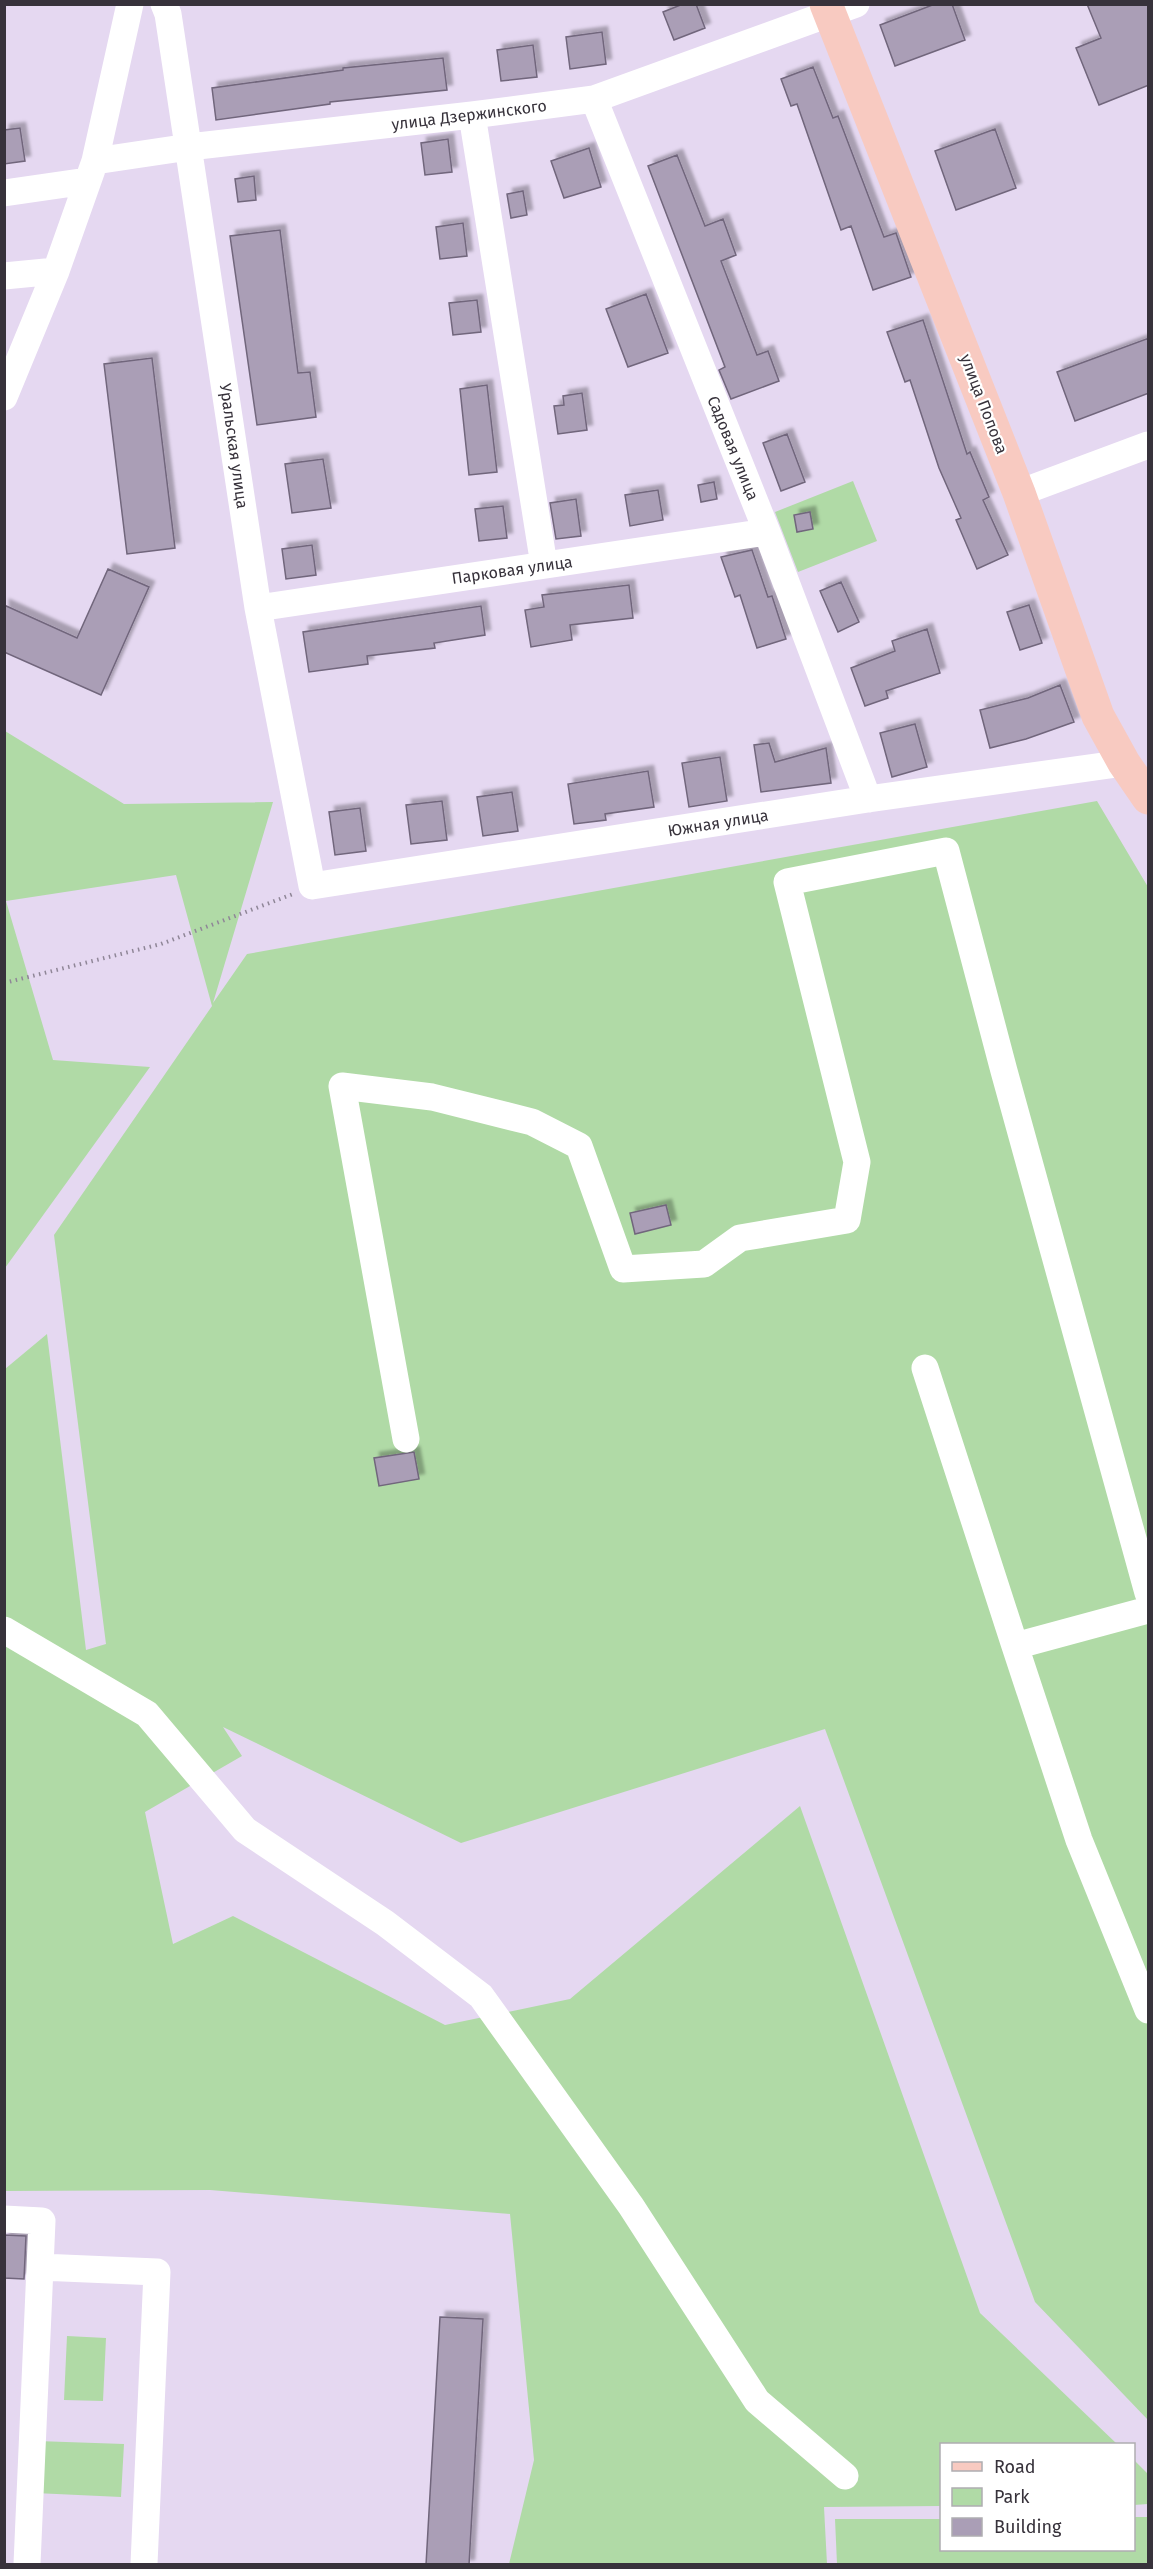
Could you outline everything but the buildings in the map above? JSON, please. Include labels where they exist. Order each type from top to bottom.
[{"type":"main road","name":"улица Попова","points":[[837,8],[1019,493],[1098,716],[1124,763],[1149,798]]},
{"type":"street","points":[[4,397],[56,271],[91,171],[130,4]]},
{"type":"street","name":"Уральская улица","points":[[164,4],[168,14],[189,147],[258,608],[312,886]]},
{"type":"street","name":"улица Дзержинского","points":[[4,193],[189,147],[594,99],[837,8]]},
{"type":"street","name":"Садовая улица","points":[[594,99],[766,532],[868,800]]},
{"type":"street","points":[[472,115],[544,565]]},
{"type":"street","points":[[4,276],[56,271]]},
{"type":"street","points":[[1019,493],[1149,445]]},
{"type":"street","name":"Парковая улица","points":[[258,608],[766,532]]},
{"type":"street","name":"Южная улица","points":[[312,886],[1124,763]]},
{"type":"street","points":[[406,1439],[342,1086],[432,1097],[532,1122],[579,1146],[623,1269],[704,1264],[740,1238],[847,1220],[856,1162],[787,882],[946,851],[1004,1071],[1149,1593]]},
{"type":"street","points":[[924,1368],[1079,1840],[1149,2010]]},
{"type":"street","points":[[1015,1646],[1149,1610]]},
{"type":"street","points":[[4,1630],[147,1714],[245,1830],[385,1923],[481,1996],[631,2206],[758,2401],[845,2476]]},
{"type":"street","points":[[4,2219],[42,2221],[27,2565]]},
{"type":"street","points":[[40,2267],[157,2272],[144,2565]]},
{"type":"path","points":[[4,983],[161,944],[312,886]]},
{"type":"green space","points":[[853,481],[877,541],[798,572],[775,512]]},
{"type":"green space","points":[[5,731],[124,804],[273,802],[213,1003],[247,954],[1097,801],[1148,887],[1148,2420],[1035,2302],[825,1729],[461,1843],[223,1727],[242,1756],[145,1812],[173,1944],[233,1916],[445,2025],[570,1999],[800,1806],[980,2313],[1116,2443],[940,2443],[940,2506],[824,2507],[827,2564],[509,2564],[534,2460],[510,2214],[210,2190],[5,2191],[5,1369],[47,1334],[86,1650],[106,1644],[54,1235],[212,1006],[176,875],[6,901],[53,1060],[150,1067],[5,1268]]},
{"type":"green space","points":[[67,2336],[106,2338],[103,2401],[64,2400]]},
{"type":"green space","points":[[37,2441],[124,2444],[121,2497],[35,2493]]},
{"type":"green space","points":[[1135,2461],[1148,2474],[1148,2504],[1135,2505]]},
{"type":"green space","points":[[1135,2517],[1148,2517],[1148,2564],[837,2564],[835,2519],[940,2519],[940,2551],[1135,2551]]}]
